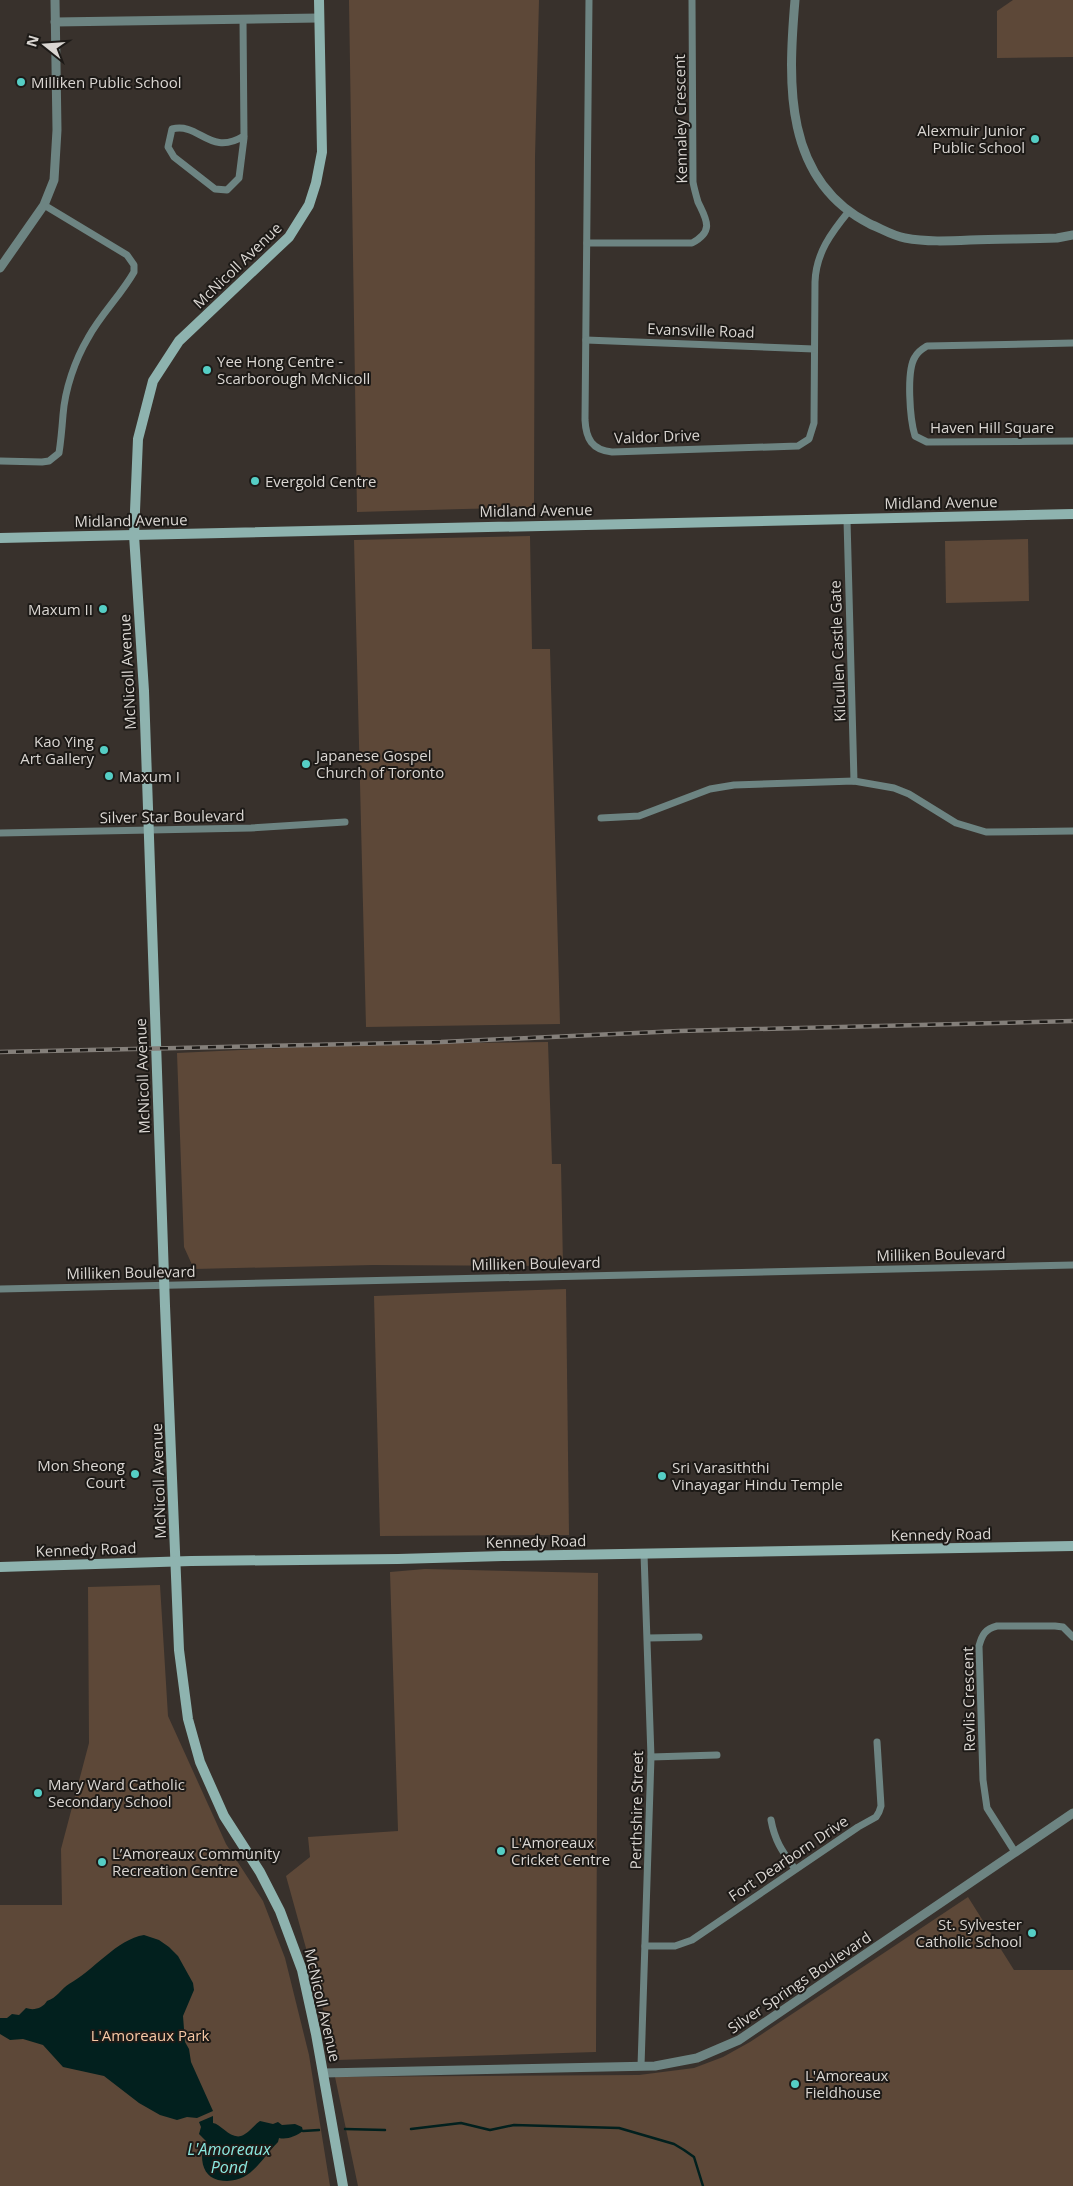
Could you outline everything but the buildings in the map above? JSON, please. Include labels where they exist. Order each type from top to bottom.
[{"type":"main road","name":"McNicoll Avenue","points":[[319,0],[322,152],[309,205],[289,237],[179,341],[153,381],[138,439],[134,535],[144,691],[164,1285],[179,1650],[188,1719],[200,1762],[224,1816],[260,1872],[280,1911],[293,1941],[302,1970],[343,2186]]},
{"type":"main road","name":"Midland Avenue","points":[[0,538],[1073,514]]},
{"type":"main road","name":"Kennedy Road","points":[[0,1567],[176,1562],[1073,1546]]},
{"type":"street","points":[[0,268],[44,205],[52,189],[56,173],[55,0]]},
{"type":"street","name":"Valdor Drive","points":[[589,0],[586,432],[589,441],[596,448],[612,452],[804,444],[809,439],[814,423],[817,262],[824,245],[849,211]]},
{"type":"street","name":"Kennaley Crescent","points":[[587,243],[692,243],[704,234],[707,225],[706,217],[699,204],[693,182],[692,0]]},
{"type":"street","points":[[796,0],[792,84],[796,126],[804,152],[815,174],[826,189],[849,211],[888,232],[905,238],[935,241],[1057,238],[1073,235]]},
{"type":"street","points":[[55,22],[318,18]]},
{"type":"street","points":[[243,20],[244,136],[240,178],[227,190],[215,189],[174,157],[168,147],[172,129],[180,127],[214,142],[231,143],[244,136]]},
{"type":"street","points":[[0,461],[42,462],[49,461],[59,453],[63,433],[63,414],[77,360],[87,339],[104,312],[134,272],[134,265],[126,255],[44,205]]},
{"type":"street","name":"Evansville Road","points":[[586,340],[814,349]]},
{"type":"street","name":"Haven Hill Square","points":[[1073,342],[927,346],[920,350],[912,364],[911,414],[915,436],[927,442],[1073,441]]},
{"type":"street","name":"Kilcullen Castle Gate","points":[[847,520],[854,781]]},
{"type":"street","points":[[601,818],[639,816],[710,789],[734,785],[854,781],[894,788],[917,799],[956,823],[986,832],[1073,830]]},
{"type":"street","name":"Silver Star Boulevard","points":[[0,833],[251,828],[345,822]]},
{"type":"street","name":"Milliken Boulevard","points":[[0,1288],[1073,1265]]},
{"type":"street","name":"Perthshire Street","points":[[641,2066],[652,1757],[644,1554]]},
{"type":"street","name":"Revlis Crescent","points":[[1015,1852],[986,1808],[982,1780],[979,1646],[985,1632],[989,1628],[997,1626],[1063,1627],[1073,1637]]},
{"type":"street","points":[[648,1638],[699,1637]]},
{"type":"street","name":"Fort Dearborn Drive","points":[[645,1946],[675,1946],[692,1940],[858,1826],[876,1817],[881,1806],[877,1742]]},
{"type":"street","points":[[652,1757],[717,1756]]},
{"type":"street","name":"Silver Springs Boulevard","points":[[323,2073],[641,2066],[697,2058],[740,2040],[1073,1813]]},
{"type":"street","points":[[771,1820],[774,1837],[795,1869]]},
{"type":"green space","points":[[349,0],[539,0],[535,157],[534,507],[357,512]]},
{"type":"green space","points":[[1013,0],[1073,0],[1073,57],[997,58],[997,11]]},
{"type":"green space","points":[[530,536],[532,649],[550,649],[560,1024],[366,1027],[354,540]]},
{"type":"green space","points":[[1028,539],[1029,601],[946,603],[945,541]]},
{"type":"green space","points":[[548,1042],[552,1164],[561,1164],[563,1266],[373,1265],[194,1269],[184,1247],[177,1053],[368,1044]]},
{"type":"green space","points":[[566,1289],[569,1535],[380,1536],[374,1296]]},
{"type":"green space","points":[[425,1569],[598,1573],[596,2052],[337,2060],[286,1876],[310,1857],[308,1837],[398,1831],[390,1572]]},
{"type":"green space","name":"L'Amoreaux Park","points":[[160,1585],[168,1716],[226,1844],[263,1901],[285,1958],[309,2055],[330,2186],[0,2186],[0,1905],[62,1905],[61,1849],[89,1743],[88,1587]]},
{"type":"green space","points":[[968,1897],[1014,1970],[1073,1970],[1073,2186],[358,2186],[335,2077],[639,2075],[694,2068],[723,2057],[750,2042]]},
{"type":"water","name":"L'Amoreaux Pond","points":[[144,1935],[159,1940],[169,1947],[178,1956],[193,1983],[194,1990],[183,2016],[185,2042],[189,2049],[191,2062],[213,2111],[197,2118],[187,2117],[177,2120],[160,2115],[139,2103],[104,2076],[63,2067],[43,2045],[23,2039],[10,2040],[0,2034],[0,2018],[7,2018],[12,2014],[19,2015],[26,2008],[35,2009],[41,2007],[115,1949],[134,1938]]},
{"type":"water","name":"L'Amoreaux Pond","points":[[213,2116],[213,2123],[237,2136],[246,2133],[260,2121],[273,2124],[278,2122],[282,2125],[295,2124],[302,2127],[303,2131],[291,2137],[279,2138],[278,2142],[259,2164],[246,2176],[229,2181],[218,2180],[211,2177],[204,2168],[202,2156],[206,2141],[199,2134],[201,2127],[199,2122]]},
{"type":"waterway","points":[[411,2129],[461,2123],[490,2130],[514,2125],[619,2128],[674,2144],[684,2150],[694,2157],[703,2186]]},
{"type":"waterway","points":[[345,2129],[385,2130]]},
{"type":"waterway","points":[[303,2131],[319,2130]]},
{"type":"railway","points":[[0,1052],[441,1042],[679,1031],[1073,1021]]},
{"type":"place","name":"Milliken Public School","points":[[21,82]]},
{"type":"place","name":"Alexmuir Junior Public School","points":[[1035,139]]},
{"type":"place","name":"Yee Hong Centre - Scarborough McNicoll","points":[[207,370]]},
{"type":"place","name":"Evergold Centre","points":[[255,481]]},
{"type":"place","name":"Maxum II","points":[[103,609]]},
{"type":"place","name":"Kao Ying Art Gallery","points":[[104,750]]},
{"type":"place","name":"Japanese Gospel Church of Toronto","points":[[306,764]]},
{"type":"place","name":"Maxum I","points":[[109,776]]},
{"type":"place","name":"Mon Sheong Court","points":[[135,1474]]},
{"type":"place","name":"Sri Varasiththi Vinayagar Hindu Temple","points":[[662,1476]]},
{"type":"place","name":"Mary Ward Catholic Secondary School","points":[[38,1793]]},
{"type":"place","name":"L'Amoreaux Cricket Centre","points":[[501,1851]]},
{"type":"place","name":"L’Amoreaux Community Recreation Centre","points":[[102,1862]]},
{"type":"place","name":"St. Sylvester Catholic School","points":[[1032,1933]]},
{"type":"place","name":"L'Amoreaux Fieldhouse","points":[[795,2084]]}]
